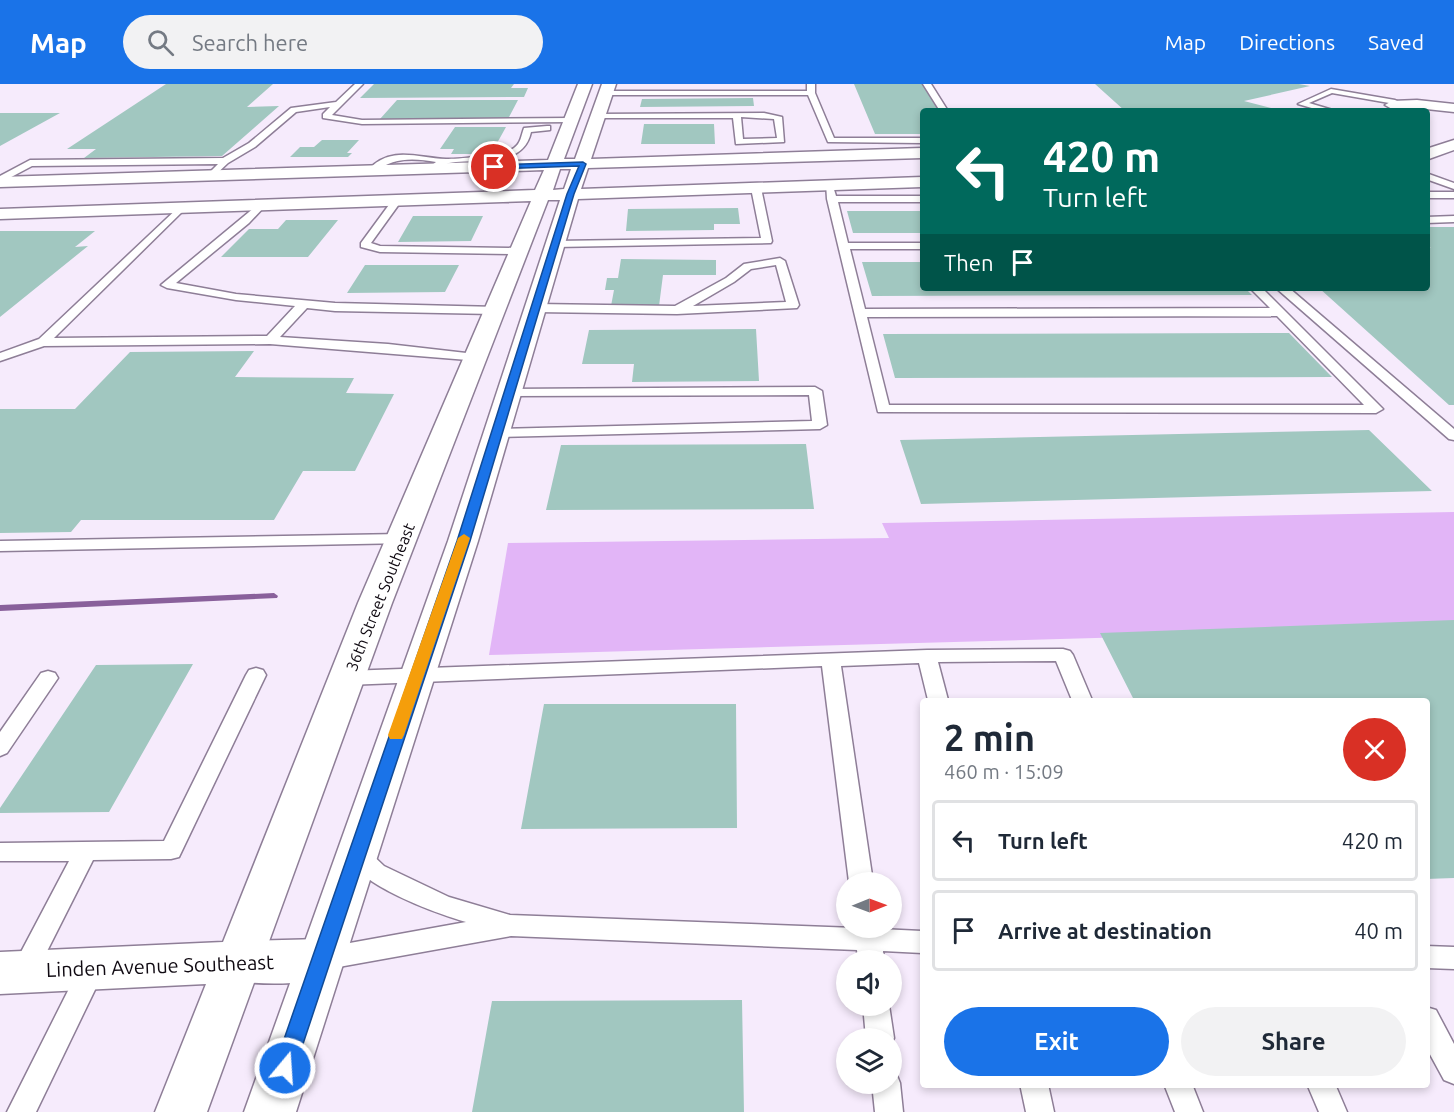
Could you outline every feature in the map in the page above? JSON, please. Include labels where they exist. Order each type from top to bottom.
[{"type":"street","name":"36th Street Southeast","points":[[181,1112],[347,678],[585,84]]},
{"type":"street","points":[[270,1112],[463,541],[536,308],[571,225],[571,194],[607,88]]},
{"type":"street","points":[[1398,100],[1454,98]]},
{"type":"street","points":[[1398,100],[1454,108]]},
{"type":"street","points":[[444,166],[521,157],[566,130]]},
{"type":"street","points":[[590,142],[618,153],[676,161]]},
{"type":"street","points":[[1430,154],[1453,146]]},
{"type":"street","points":[[0,181],[920,153]]},
{"type":"street","points":[[98,210],[48,205],[45,200],[53,193],[73,184],[125,178]]},
{"type":"street","points":[[0,214],[756,188],[831,192],[920,182]]},
{"type":"street","points":[[571,225],[617,200],[659,191]]},
{"type":"street","points":[[433,199],[470,202],[507,210],[522,239]]},
{"type":"street","name":"Linden Avenue Southeast","points":[[12,972],[321,960]]},
{"type":"lane","points":[[360,84],[326,116],[362,122],[566,130]]},
{"type":"lane","points":[[927,84],[942,108]]},
{"type":"lane","points":[[1319,108],[1302,104],[1331,92],[1343,84]]},
{"type":"lane","points":[[607,88],[811,88],[838,156]]},
{"type":"lane","points":[[1331,92],[1398,100]]},
{"type":"lane","points":[[212,175],[225,161],[252,145],[294,110],[339,104]]},
{"type":"lane","points":[[598,116],[736,115],[778,117],[781,140],[737,141],[736,115]]},
{"type":"lane","points":[[444,166],[503,155],[520,148],[524,144],[527,130],[566,130]]},
{"type":"lane","points":[[831,140],[920,141]]},
{"type":"lane","points":[[746,142],[747,159]]},
{"type":"lane","points":[[0,181],[30,163],[225,161]]},
{"type":"lane","points":[[1430,177],[1454,186]]},
{"type":"lane","points":[[571,225],[767,241],[756,188]]},
{"type":"lane","points":[[920,199],[831,192],[883,409],[1376,409],[1259,291]]},
{"type":"lane","points":[[1430,195],[1454,195]]},
{"type":"lane","points":[[397,200],[365,245],[380,249],[522,239]]},
{"type":"lane","points":[[261,205],[245,221],[167,285],[236,297],[335,307],[494,310]]},
{"type":"lane","points":[[43,342],[182,207]]},
{"type":"lane","points":[[1430,220],[1454,219]]},
{"type":"lane","points":[[844,246],[920,246]]},
{"type":"lane","points":[[536,308],[677,310],[794,305],[780,261],[748,266],[730,280],[677,310]]},
{"type":"lane","points":[[1285,291],[1454,436]]},
{"type":"lane","points":[[270,340],[304,304]]},
{"type":"lane","points":[[860,313],[1281,312]]},
{"type":"lane","points":[[0,357],[43,342],[270,340],[388,348],[475,358]]},
{"type":"lane","points":[[496,433],[820,425],[815,391],[509,393]]},
{"type":"lane","points":[[0,546],[402,539]]},
{"type":"lane","points":[[347,678],[927,656],[1064,655],[1081,698]]},
{"type":"lane","points":[[927,656],[938,698]]},
{"type":"lane","points":[[831,660],[860,872]]},
{"type":"lane","points":[[0,852],[171,850],[256,675]]},
{"type":"lane","points":[[0,748],[48,678]]},
{"type":"lane","points":[[12,972],[86,851]]},
{"type":"lane","points":[[356,854],[376,873],[443,905],[511,925]]},
{"type":"lane","points":[[321,960],[511,925],[869,942],[920,942]]},
{"type":"lane","points":[[1430,957],[1454,958]]},
{"type":"lane","points":[[21,1112],[92,969]]},
{"type":"lane","points":[[1430,1026],[1454,1071]]},
{"type":"lane","points":[[1035,1088],[1040,1112]]},
{"type":"lane","points":[[1180,1088],[1189,1112]]},
{"type":"lane","points":[[1323,1088],[1333,1112]]},
{"type":"lane","points":[[887,1094],[889,1112]]},
{"type":"shaded area","points":[[1454,512],[1454,628],[489,655],[508,543],[889,538],[882,523]]},
{"type":"building","points":[[166,84],[273,84],[247,107],[279,106],[222,156],[84,158],[96,149],[67,149]]},
{"type":"building","points":[[374,84],[514,84],[511,88],[528,88],[524,97],[360,98]]},
{"type":"building","points":[[854,84],[923,84],[937,108],[920,108],[920,134],[875,134]]},
{"type":"building","points":[[1095,84],[1299,84],[1310,86],[1244,101],[1271,108],[1122,108]]},
{"type":"building","points":[[753,98],[754,106],[640,107],[642,99]]},
{"type":"building","points":[[397,100],[518,100],[508,119],[380,119]]},
{"type":"building","points":[[0,113],[60,113],[0,146]]},
{"type":"building","points":[[644,124],[714,124],[715,144],[641,144]]},
{"type":"building","points":[[455,127],[506,127],[491,154],[451,154],[454,149],[440,149]]},
{"type":"building","points":[[322,140],[359,140],[347,153],[352,153],[348,157],[290,157],[300,147],[314,147]]},
{"type":"building","points":[[738,208],[740,224],[714,224],[714,230],[626,231],[628,209]]},
{"type":"building","points":[[847,211],[920,211],[920,233],[853,233]]},
{"type":"building","points":[[413,216],[483,216],[471,241],[398,242]]},
{"type":"building","points":[[286,220],[338,220],[308,257],[221,257],[249,229],[278,229]]},
{"type":"building","points":[[1430,227],[1454,227],[1454,405],[1449,405],[1322,291],[1430,291]]},
{"type":"building","points":[[0,231],[95,231],[75,247],[88,246],[0,317]]},
{"type":"building","points":[[621,259],[716,260],[716,275],[663,275],[659,306],[611,306],[614,290],[605,290],[607,278],[618,278]]},
{"type":"building","points":[[862,262],[920,262],[920,291],[1248,291],[1252,295],[872,296]]},
{"type":"building","points":[[365,265],[459,265],[445,292],[347,293]]},
{"type":"building","points":[[756,329],[759,381],[632,382],[634,364],[582,364],[589,330]]},
{"type":"building","points":[[1289,333],[1332,377],[895,378],[883,334]]},
{"type":"building","points":[[254,351],[235,377],[354,378],[346,393],[394,394],[355,471],[303,471],[274,520],[81,520],[71,532],[0,533],[0,409],[75,409],[130,352]]},
{"type":"building","points":[[1369,430],[1432,491],[921,504],[900,440]]},
{"type":"building","points":[[806,444],[814,509],[546,510],[561,445]]},
{"type":"building","points":[[1454,620],[1454,878],[1430,879],[1430,698],[1133,698],[1100,633]]},
{"type":"building","points":[[193,664],[109,812],[0,813],[0,808],[96,665]]},
{"type":"building","points":[[544,704],[736,704],[737,828],[521,829]]},
{"type":"building","points":[[742,1000],[744,1112],[472,1112],[492,1001]]},
{"type":"waterway","points":[[0,608],[274,596]]},
{"type":"slow traffic","points":[[396,735],[464,538]]},
{"type":"route","points":[[285,1068],[463,541],[571,194],[583,164],[494,167]]}]
